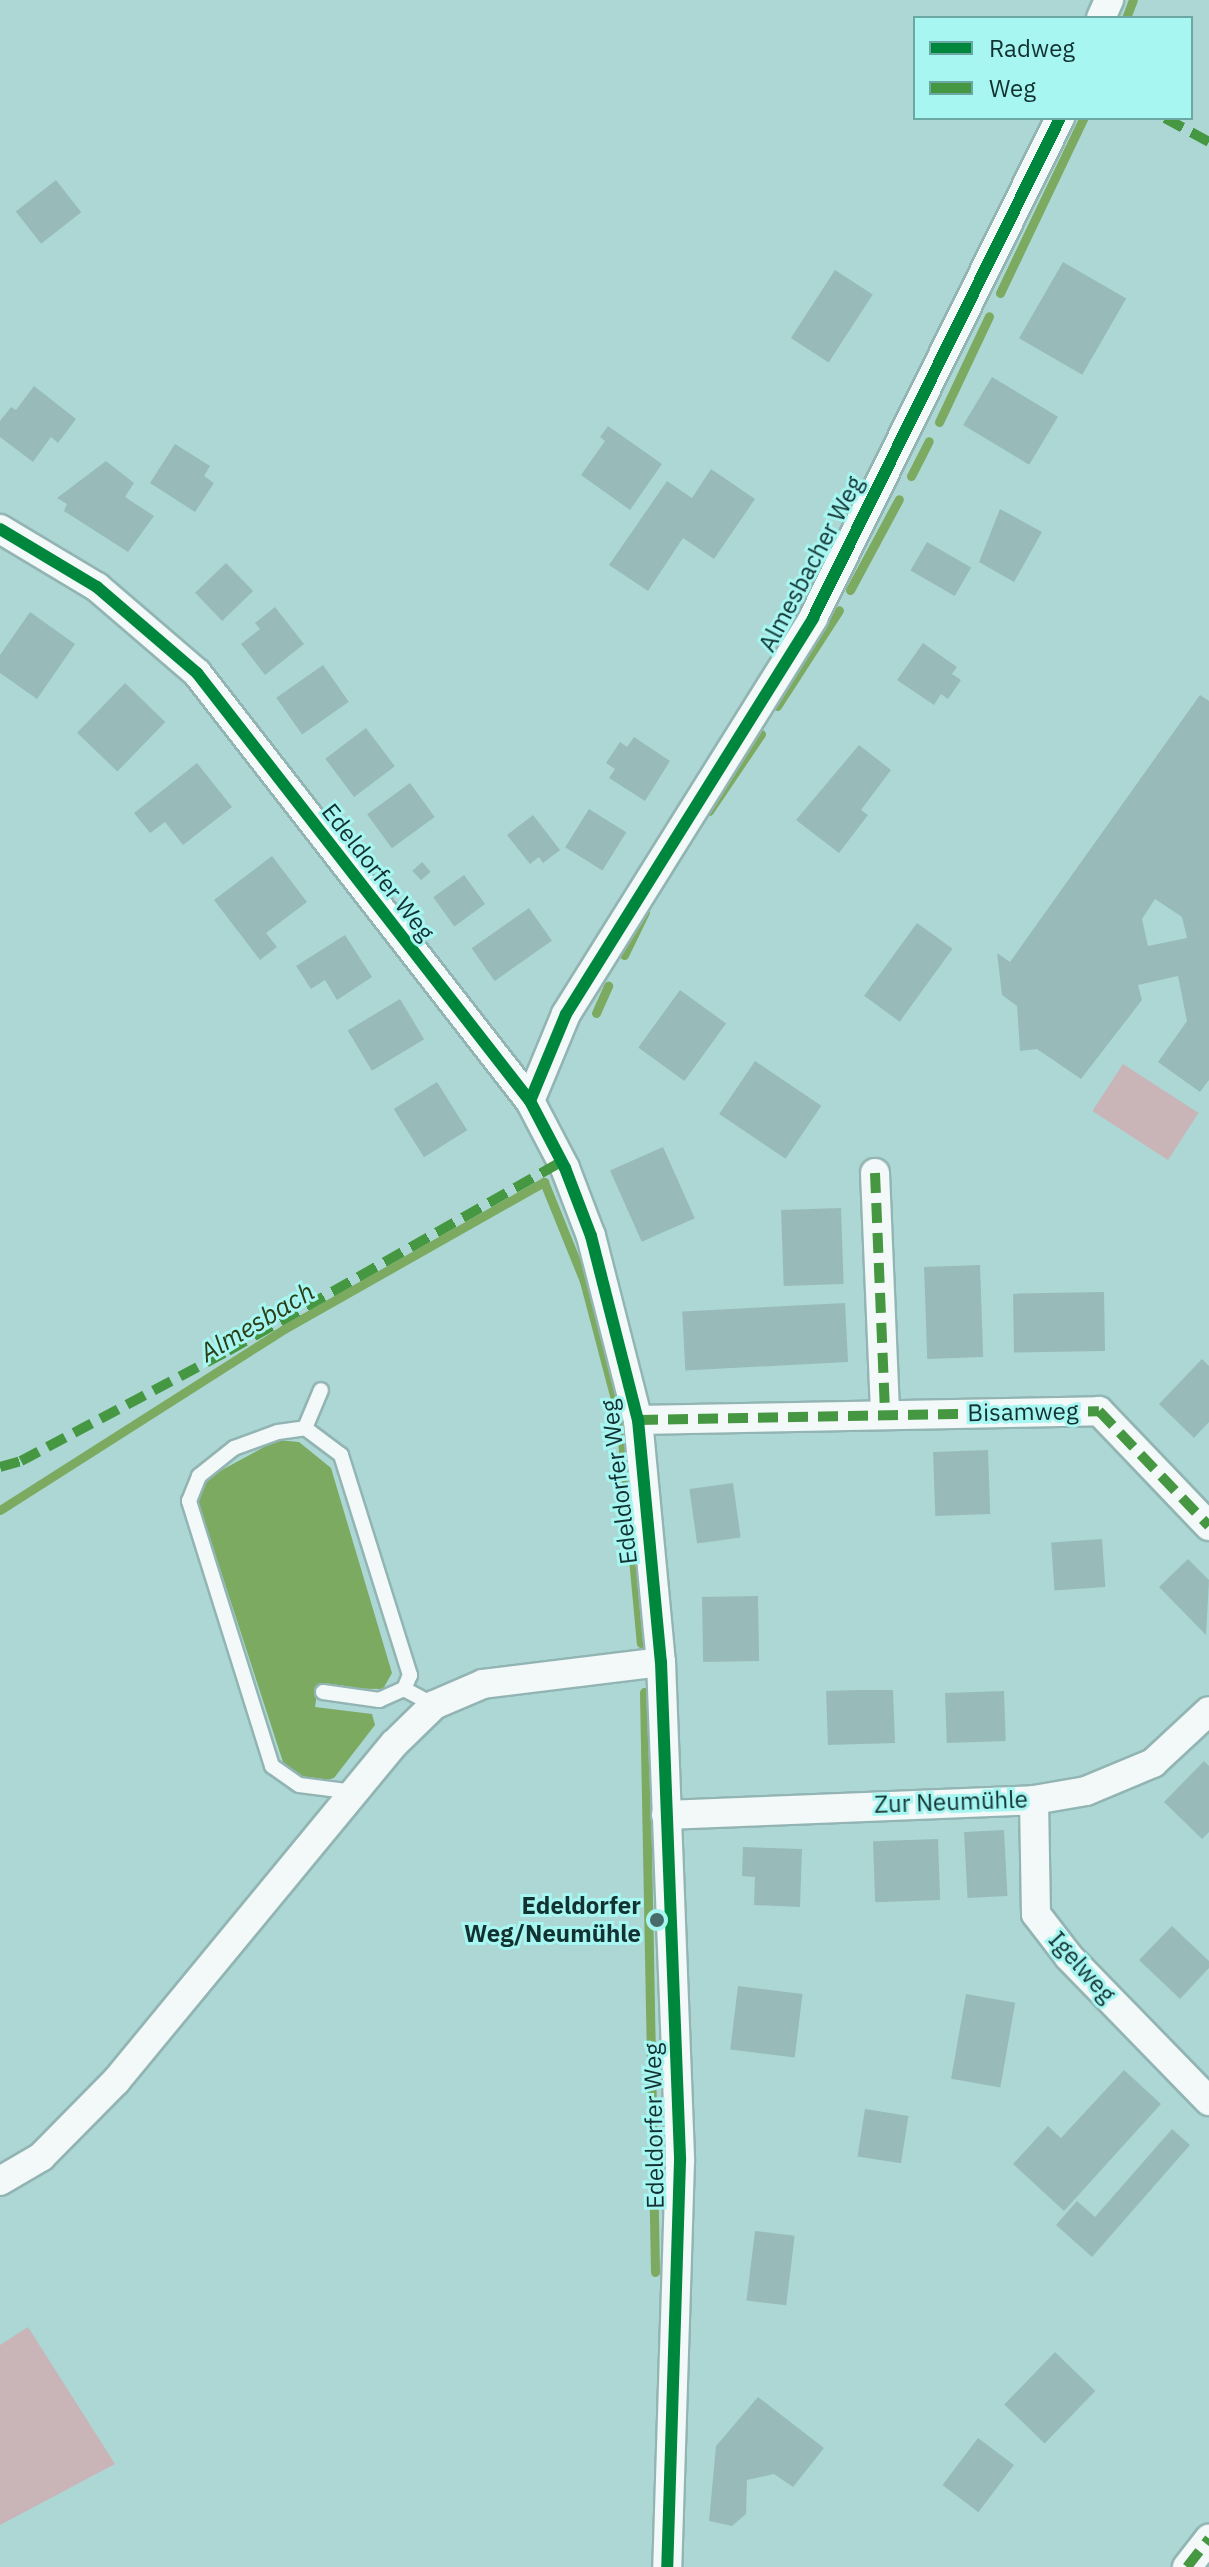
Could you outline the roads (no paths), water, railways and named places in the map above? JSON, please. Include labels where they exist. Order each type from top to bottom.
[{"type":"street","name":"Almesbacher Weg","points":[[530,1101],[566,1014],[813,618],[1059,120]]},
{"type":"street","name":"Edeldorfer Weg","points":[[0,529],[97,587],[197,673],[530,1101],[565,1168],[591,1236],[638,1420],[661,1662],[680,2161],[667,2567]]},
{"type":"street","points":[[875,1173],[885,1414]]},
{"type":"street","name":"Bisamweg","points":[[638,1420],[1099,1411],[1209,1526]]},
{"type":"street","points":[[0,2181],[41,2157],[116,2081],[355,1792],[434,1705],[483,1684],[661,1662]]},
{"type":"street","name":"Zur Neumühle","points":[[666,1815],[1034,1800],[1086,1791],[1153,1763],[1209,1711]]},
{"type":"street","name":"Igelweg","points":[[1034,1800],[1036,1914],[1069,1957],[1209,2101]]},
{"type":"street","points":[[1187,2567],[1209,2539]]},
{"type":"lane","points":[[305,1428],[321,1390]]},
{"type":"lane","points":[[305,1428],[341,1455],[410,1675],[404,1689],[379,1700],[323,1692]]},
{"type":"lane","points":[[305,1428],[234,1448],[199,1476],[189,1501],[272,1766],[299,1785],[355,1792]]},
{"type":"lane","points":[[404,1689],[434,1705]]},
{"type":"waterway","name":"Almesbach","points":[[1127,16],[1133,0]]},
{"type":"waterway","name":"Almesbach","points":[[1000,293],[1083,120]]},
{"type":"waterway","name":"Almesbach","points":[[939,422],[989,316]]},
{"type":"waterway","name":"Almesbach","points":[[911,476],[929,441]]},
{"type":"waterway","name":"Almesbach","points":[[850,590],[899,499]]},
{"type":"waterway","name":"Almesbach","points":[[777,706],[839,610]]},
{"type":"waterway","name":"Almesbach","points":[[709,811],[761,734]]},
{"type":"waterway","name":"Almesbach","points":[[624,955],[645,912]]},
{"type":"waterway","name":"Almesbach","points":[[596,1013],[608,986]]},
{"type":"waterway","name":"Almesbach","points":[[0,1510],[284,1329],[544,1182],[584,1281],[620,1418],[641,1643]]},
{"type":"waterway","points":[[644,1692],[655,2272]]},
{"type":"place","name":"Edeldorfer Weg/Neumühle","points":[[657,1920]]}]
